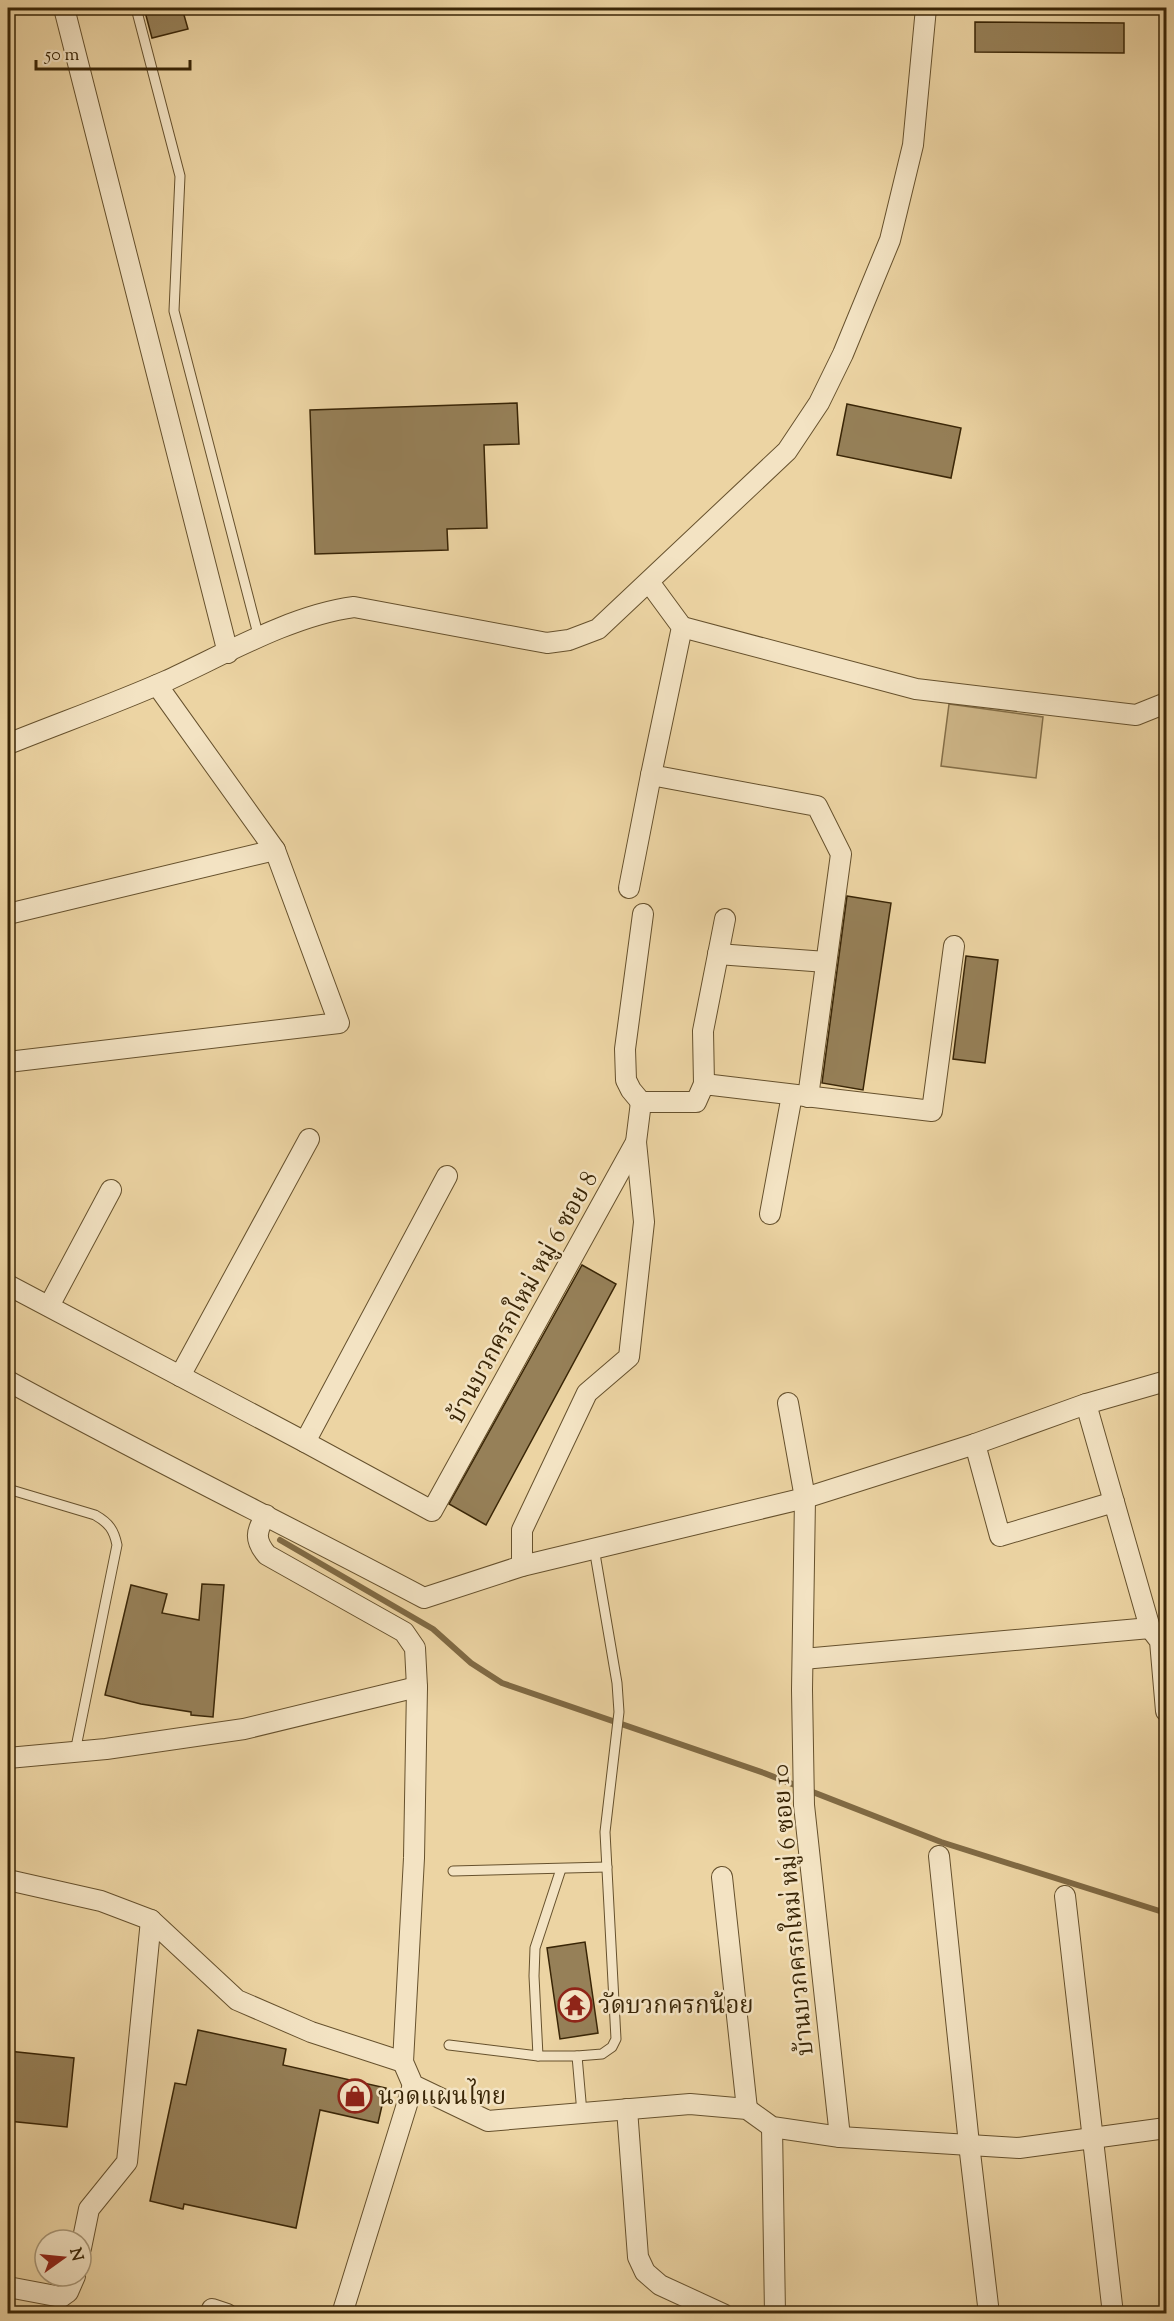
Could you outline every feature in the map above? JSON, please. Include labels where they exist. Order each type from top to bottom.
[{"type":"street","points":[[64,8],[228,653]]},
{"type":"street","points":[[8,744],[157,685],[259,638],[314,616],[354,607],[547,643],[569,640],[598,629],[787,451],[819,403],[843,354],[890,240],[913,145],[926,8]]},
{"type":"street","points":[[649,582],[682,627],[916,689],[1136,715],[1167,703]]},
{"type":"street","points":[[629,888],[682,627]]},
{"type":"street","points":[[8,1062],[339,1023],[275,850],[157,685]]},
{"type":"street","points":[[651,775],[817,806],[841,854],[826,962],[800,1096],[770,1214]]},
{"type":"street","points":[[8,914],[275,850]]},
{"type":"street","points":[[643,914],[625,1049],[626,1080],[641,1101],[696,1102],[704,1084],[703,1031],[725,919]]},
{"type":"street","points":[[704,1084],[932,1111],[954,946]]},
{"type":"street","points":[[718,954],[826,962]]},
{"type":"street","name":"บ้านบวกครกใหม่ หมู่ 6 ซอย 8","points":[[305,1442],[432,1511],[636,1142],[641,1101]]},
{"type":"street","points":[[180,1376],[309,1139]]},
{"type":"street","points":[[522,1566],[522,1530],[587,1393],[629,1357],[644,1222],[636,1142]]},
{"type":"street","points":[[8,1285],[305,1442],[447,1176]]},
{"type":"street","points":[[49,1306],[111,1190]]},
{"type":"street","points":[[8,1381],[126,1445],[424,1598],[522,1566],[805,1498],[975,1444],[1086,1404],[1167,1381]]},
{"type":"street","name":"บ้านบวกครกใหม่ หมู่ 6 ซอย 10","points":[[788,1403],[805,1498],[803,1659],[805,1814],[840,2137]]},
{"type":"street","points":[[1086,1404],[1150,1628],[1160,1641],[1167,1711]]},
{"type":"street","points":[[975,1444],[1000,1536],[1114,1502]]},
{"type":"street","points":[[266,1515],[256,1531],[259,1546],[267,1555],[404,1632],[415,1648],[417,1688],[414,1858],[403,2062],[413,2085],[342,2313]]},
{"type":"street","points":[[803,1659],[1150,1628]]},
{"type":"street","points":[[8,1758],[75,1752],[244,1729],[417,1688]]},
{"type":"street","points":[[939,1856],[989,2313]]},
{"type":"street","points":[[722,1877],[747,2109]]},
{"type":"street","points":[[8,1880],[101,1901],[151,1920],[237,2000],[311,2032],[403,2062]]},
{"type":"street","points":[[1065,1896],[1091,2138],[1113,2313]]},
{"type":"street","points":[[85,2228],[89,2209],[127,2162],[151,1920]]},
{"type":"street","points":[[413,2085],[488,2121],[690,2104],[747,2109],[771,2127],[840,2137],[1019,2148],[1167,2128]]},
{"type":"street","points":[[627,2109],[638,2257],[645,2272],[660,2285],[723,2313]]},
{"type":"street","points":[[771,2127],[775,2313]]},
{"type":"street","points":[[8,2287],[61,2296],[70,2288]]},
{"type":"lane","points":[[136,8],[180,176],[174,311],[259,638]]},
{"type":"lane","points":[[8,1490],[95,1515],[108,1522],[114,1532],[117,1545],[75,1752]]},
{"type":"lane","points":[[449,2044],[538,2056],[577,2056],[602,2054],[612,2047],[616,2039],[605,1832],[619,1712],[617,1683],[594,1548]]},
{"type":"lane","points":[[453,1871],[607,1867]]},
{"type":"lane","points":[[538,2056],[535,1948],[561,1869]]},
{"type":"lane","points":[[577,2056],[582,2113]]},
{"type":"shaded area","points":[[949,704],[1043,717],[1036,778],[941,766]]},
{"type":"building","points":[[144,8],[182,8],[188,29],[152,38]]},
{"type":"building","points":[[975,22],[1124,23],[1124,53],[975,52]]},
{"type":"building","points":[[517,403],[519,444],[484,445],[487,528],[447,529],[448,550],[315,554],[310,410]]},
{"type":"building","points":[[847,404],[961,428],[951,478],[837,455]]},
{"type":"building","points":[[847,896],[891,903],[863,1090],[822,1083]]},
{"type":"building","points":[[966,956],[998,960],[985,1063],[953,1059]]},
{"type":"building","points":[[582,1265],[616,1284],[486,1525],[449,1504]]},
{"type":"building","points":[[202,1584],[224,1585],[213,1717],[191,1715],[191,1712],[141,1704],[105,1695],[131,1585],[167,1594],[162,1613],[199,1620]]},
{"type":"building","points":[[585,1942],[598,2033],[560,2039],[547,1948]]},
{"type":"building","points":[[198,2030],[286,2049],[283,2065],[386,2088],[378,2123],[320,2110],[296,2228],[184,2204],[183,2209],[150,2201],[175,2083],[186,2085]]},
{"type":"building","points":[[8,2051],[74,2058],[67,2127],[8,2121]]},
{"type":"waterway","points":[[280,1540],[433,1629],[471,1663],[502,1683],[764,1773],[941,1842],[1166,1913]]},
{"type":"place","name":"วัดบวกครกน้อย","points":[[575,2005]]},
{"type":"place","name":"นวดแผนไทย","points":[[355,2096]]}]
